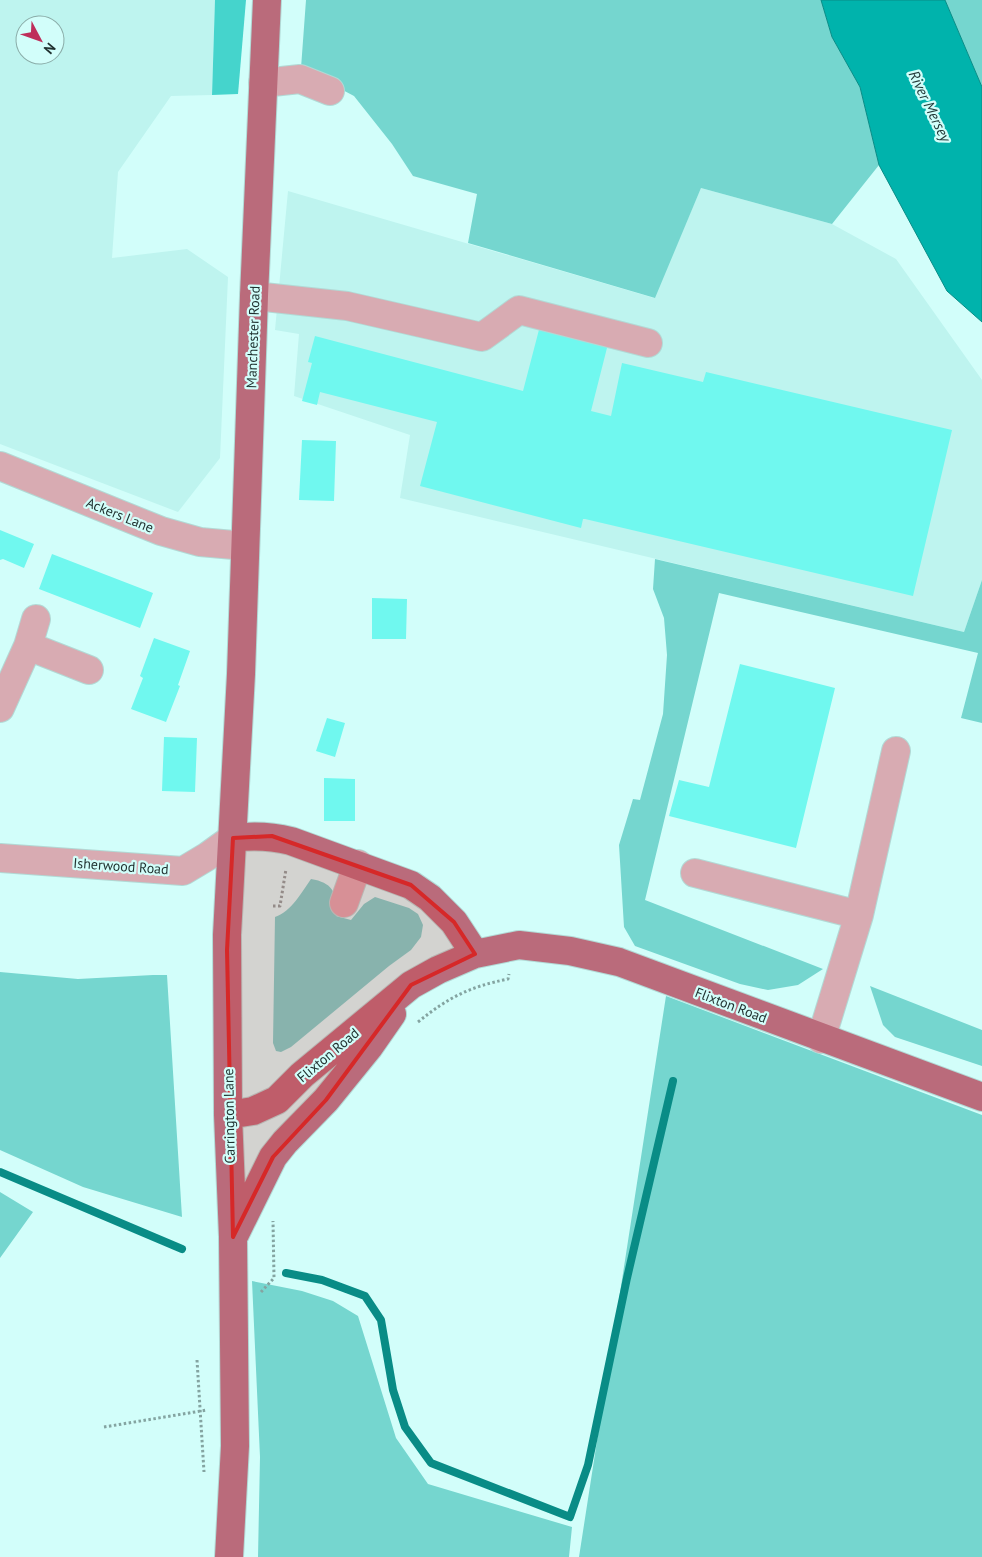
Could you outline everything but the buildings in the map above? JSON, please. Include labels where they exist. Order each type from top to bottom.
[{"type":"main road","name":"Manchester Road","points":[[241,674],[254,296],[267,0]]},
{"type":"main road","name":"Carrington Lane","points":[[229,1557],[235,1478],[235,1406],[233,1237],[228,1115],[227,943],[241,674]]},
{"type":"main road","points":[[233,838],[272,836],[291,841],[358,864],[411,886],[430,898],[454,922],[475,954]]},
{"type":"main road","name":"Flixton Road","points":[[228,1115],[253,1111],[277,1100],[302,1076],[411,985],[438,970],[475,954],[519,945],[570,951],[619,962],[982,1097]]},
{"type":"main road","points":[[233,1237],[273,1157],[284,1142],[332,1093],[369,1047],[411,985]]},
{"type":"street","points":[[263,83],[300,79],[330,92]]},
{"type":"street","points":[[254,296],[347,306],[482,337],[519,310],[648,343]]},
{"type":"street","name":"Ackers Lane","points":[[0,466],[167,533],[200,542],[245,546]]},
{"type":"street","points":[[0,708],[28,646],[36,619]]},
{"type":"street","points":[[28,646],[88,670]]},
{"type":"street","points":[[822,1039],[859,915],[896,751]]},
{"type":"street","name":"Isherwood Road","points":[[0,858],[183,871],[233,838]]},
{"type":"street","points":[[344,903],[358,864]]},
{"type":"street","points":[[695,873],[859,915]]},
{"type":"path","points":[[273,906],[280,906],[288,863]]},
{"type":"path","points":[[415,1025],[451,998],[470,988],[508,979],[519,945]]},
{"type":"path","points":[[234,1320],[274,1278],[274,1216]]},
{"type":"path","points":[[197,1360],[205,1479]]},
{"type":"path","points":[[104,1427],[235,1406]]},
{"type":"highlighted area","points":[[272,836],[411,885],[454,922],[475,954],[411,985],[326,1100],[273,1157],[233,1237],[227,950],[233,838]]},
{"type":"shaded area","points":[[0,0],[215,0],[212,95],[171,96],[118,172],[112,258],[187,249],[228,277],[220,458],[178,512],[0,444]]},
{"type":"shaded area","points":[[215,0],[246,0],[238,94],[212,95]]},
{"type":"shaded area","points":[[306,0],[821,0],[832,37],[860,87],[879,165],[832,224],[701,188],[655,298],[468,243],[477,194],[413,176],[392,144],[354,96],[301,68]]},
{"type":"shaded area","points":[[945,0],[982,0],[982,87]]},
{"type":"shaded area","points":[[701,188],[832,224],[896,259],[982,380],[982,580],[964,632],[400,498],[410,435],[294,396],[299,334],[275,330],[288,191],[654,298]]},
{"type":"shaded area","points":[[655,559],[964,632],[982,580],[982,723],[961,718],[978,653],[719,593],[645,900],[823,969],[798,985],[768,990],[740,984],[635,946],[624,927],[619,845],[633,799],[640,800],[663,714],[667,655],[664,618],[653,589]]},
{"type":"shaded area","points":[[311,879],[325,884],[333,891],[336,902],[336,916],[351,920],[364,904],[375,897],[409,908],[418,914],[423,925],[421,937],[411,950],[291,1047],[281,1052],[276,1051],[273,1043],[275,917],[291,906]]},
{"type":"shaded area","points":[[0,972],[78,979],[167,975],[182,1217],[83,1187],[0,1150]]},
{"type":"shaded area","points":[[870,986],[982,1030],[982,1066],[895,1037],[883,1025]]},
{"type":"shaded area","points":[[666,996],[982,1115],[982,1557],[579,1557]]},
{"type":"shaded area","points":[[0,1192],[33,1212],[0,1258]]},
{"type":"shaded area","points":[[252,1281],[302,1291],[333,1301],[358,1316],[396,1438],[428,1484],[572,1527],[569,1557],[258,1557],[260,1457]]},
{"type":"water","name":"River Mersey","points":[[821,0],[945,0],[982,87],[982,322],[947,291],[879,165],[860,87],[832,37]]},
{"type":"waterway","points":[[286,1273],[322,1280],[365,1296],[381,1320],[393,1390],[405,1427],[431,1463],[570,1517],[588,1465],[627,1278],[673,1081]]},
{"type":"waterway","points":[[0,1172],[182,1249]]}]
